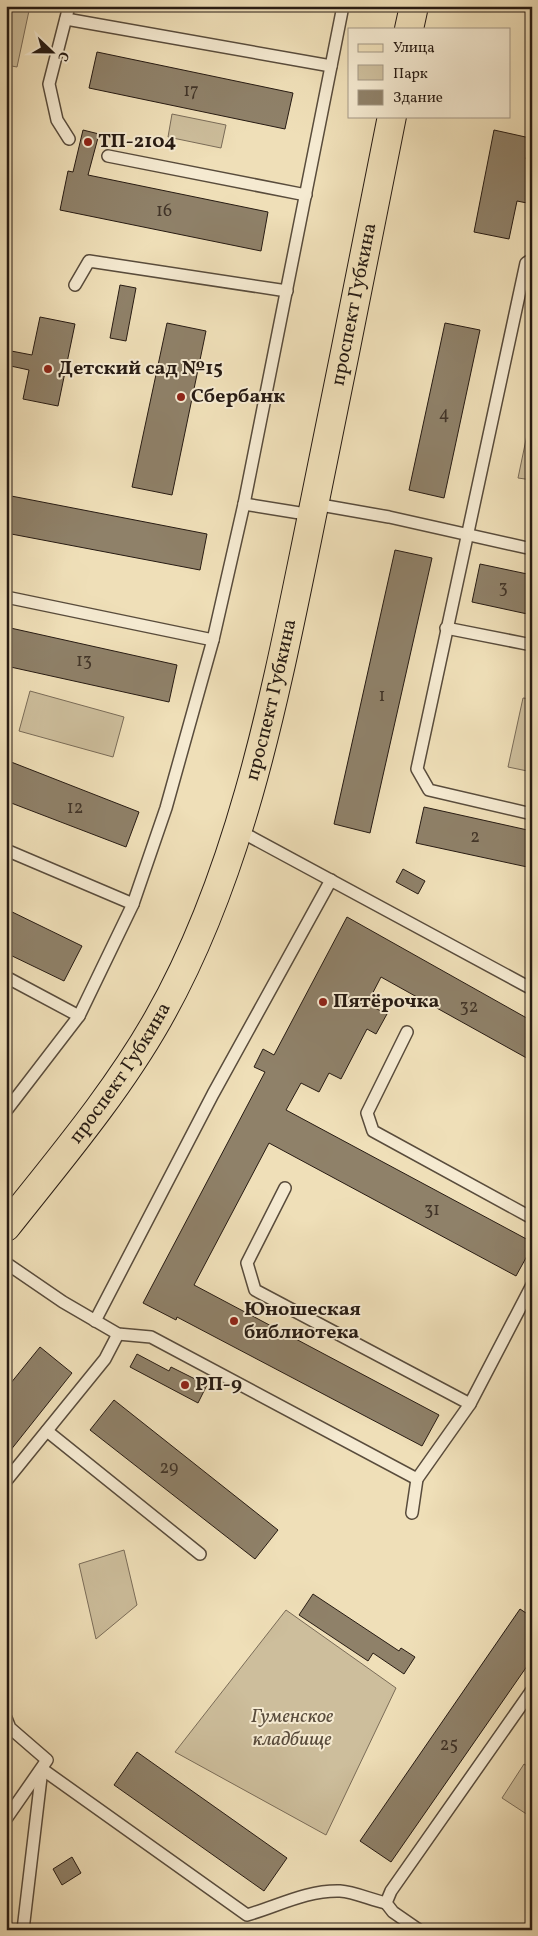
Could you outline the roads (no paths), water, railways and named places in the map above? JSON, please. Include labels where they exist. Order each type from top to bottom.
[{"type":"main road","points":[[409,28],[414,6]]},
{"type":"main road","name":"проспект Губкина","points":[[6,1227],[88,1123],[158,1019],[195,944],[238,830],[262,745],[313,510],[392,118]]},
{"type":"lane","points":[[69,6],[49,84],[57,120],[69,139]]},
{"type":"lane","points":[[6,1112],[79,1016],[133,904],[166,808],[214,640],[244,504],[343,6]]},
{"type":"lane","points":[[66,19],[331,66]]},
{"type":"lane","points":[[108,156],[306,195]]},
{"type":"lane","points":[[532,259],[526,263],[417,769],[429,790],[532,814]]},
{"type":"lane","points":[[75,285],[89,261],[287,291]]},
{"type":"lane","points":[[244,504],[389,517],[532,549]]},
{"type":"lane","points":[[6,597],[214,640]]},
{"type":"lane","points":[[446,628],[532,645]]},
{"type":"lane","points":[[238,830],[532,989]]},
{"type":"lane","points":[[6,850],[133,904]]},
{"type":"lane","points":[[95,1320],[213,1094],[331,880]]},
{"type":"lane","points":[[6,977],[79,1016]]},
{"type":"lane","points":[[407,1032],[367,1113],[373,1131],[532,1218]]},
{"type":"lane","points":[[285,1188],[248,1263],[255,1290],[470,1404]]},
{"type":"lane","points":[[6,1263],[118,1334],[151,1337],[417,1479]]},
{"type":"lane","points":[[412,1513],[417,1479],[470,1404],[532,1286]]},
{"type":"lane","points":[[6,1481],[105,1359],[118,1334]]},
{"type":"lane","points":[[47,1431],[200,1554]]},
{"type":"lane","points":[[386,1903],[391,1891],[532,1690]]},
{"type":"lane","points":[[6,1718],[10,1728],[47,1760],[6,1819]]},
{"type":"lane","points":[[42,1769],[246,1915],[312,1892],[342,1891],[386,1903],[393,1912],[419,1930]]},
{"type":"lane","points":[[23,1930],[42,1769]]},
{"type":"place","name":"ТП-2104","points":[[88,142]]},
{"type":"place","name":"Детский сад №15","points":[[48,369]]},
{"type":"place","name":"Сбербанк","points":[[181,397]]},
{"type":"place","name":"Пятёрочка","points":[[323,1002]]},
{"type":"place","name":"Юношеская библиотека","points":[[234,1321]]},
{"type":"place","name":"РП-9","points":[[185,1385]]},
{"type":"park label","name":"Гуменское кладбище","points":[[292,1728]]}]
